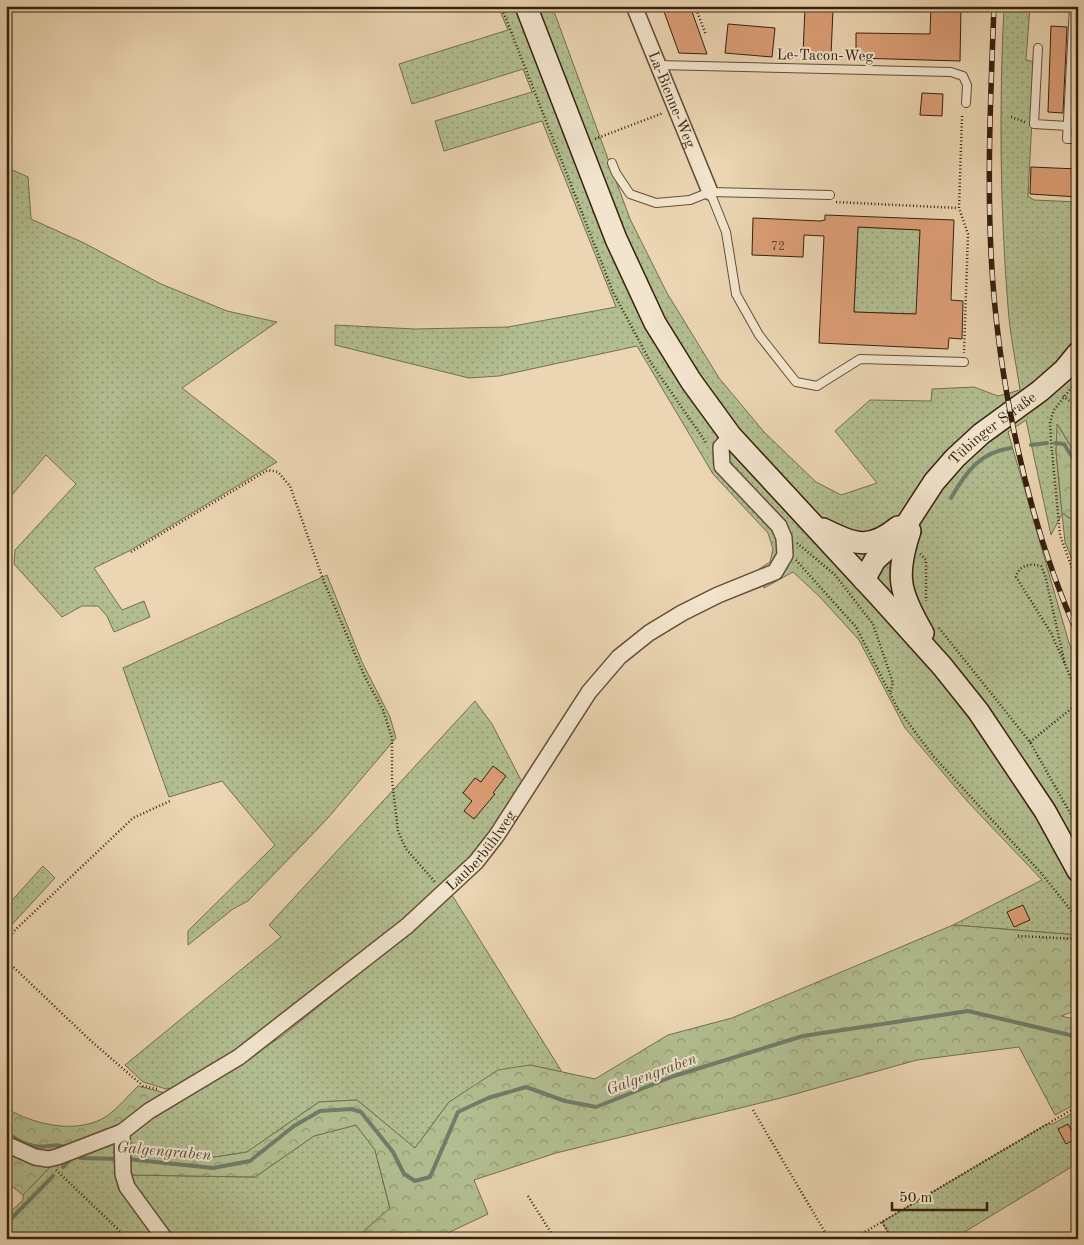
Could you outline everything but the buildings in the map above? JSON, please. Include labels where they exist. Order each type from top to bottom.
[{"type":"main road","points":[[531,12],[616,239],[655,323],[691,381],[731,436],[815,525],[942,666],[978,711],[1016,766],[1078,871]]},
{"type":"main road","name":"Tübinger Straße","points":[[865,581],[876,560],[894,542],[917,511],[934,482],[955,458],[981,434],[1040,391],[1064,370],[1078,353]]},
{"type":"main road","points":[[815,525],[849,541],[867,544],[885,538],[917,511]]},
{"type":"main road","name":"Tübinger Straße","points":[[917,511],[904,549],[900,569],[904,596],[942,666]]},
{"type":"main road","name":"Tübinger Straße","points":[[865,581],[887,574],[904,549]]},
{"type":"street","name":"La-Bienne-Weg","points":[[634,6],[710,192]]},
{"type":"street","points":[[731,436],[721,447],[722,466],[779,526],[784,538],[785,555]]},
{"type":"street","name":"Lauberbühlweg","points":[[52,1158],[122,1132],[148,1111],[238,1057],[407,926],[476,862],[497,835],[589,692],[619,657],[649,633],[682,613],[718,595],[775,572],[785,555]]},
{"type":"street","points":[[122,1132],[123,1174],[127,1187],[165,1239]]},
{"type":"street","points":[[6,1144],[35,1157],[52,1158]]},
{"type":"lane","points":[[1074,6],[1067,139],[1078,139]]},
{"type":"lane","points":[[1038,48],[1034,124],[1068,126]]},
{"type":"lane","name":"Le-Tacon-Weg","points":[[658,65],[951,72],[963,76],[967,85],[966,103]]},
{"type":"lane","points":[[612,163],[616,173],[630,194],[656,203],[690,200],[710,192],[830,195]]},
{"type":"lane","points":[[710,192],[726,232],[736,294],[759,335],[796,382],[817,386],[860,359],[964,362]]},
{"type":"path","points":[[696,6],[706,35]]},
{"type":"path","points":[[591,141],[676,109]]},
{"type":"path","points":[[962,116],[959,208],[968,234],[964,362]]},
{"type":"path","points":[[1011,117],[1034,124]]},
{"type":"path","points":[[830,195],[830,202],[959,208]]},
{"type":"path","points":[[1078,381],[1063,396],[1054,410],[1050,422],[1060,535],[1078,585]]},
{"type":"path","points":[[1063,396],[1071,402],[1078,404]]},
{"type":"path","points":[[130,552],[268,470],[278,472],[290,486],[324,582],[365,678],[383,710],[392,738],[392,780],[398,831],[406,849],[444,892]]},
{"type":"path","points":[[784,538],[797,544],[835,575],[873,624],[893,683],[890,695]]},
{"type":"path","points":[[904,549],[926,560],[925,600],[929,608]]},
{"type":"path","points":[[785,555],[797,562],[856,627],[890,695],[909,725],[934,758],[1041,873],[1078,919]]},
{"type":"path","points":[[1030,742],[1077,704],[1077,694],[1051,634],[1016,577],[1017,572],[1024,566],[1033,564],[1041,566],[1045,575],[1065,664]]},
{"type":"path","points":[[935,622],[962,659],[1030,742],[1078,827]]},
{"type":"path","points":[[6,946],[13,932],[133,818],[170,801]]},
{"type":"path","points":[[1018,936],[1078,939]]},
{"type":"path","points":[[6,960],[143,1086],[166,1091],[186,1088]]},
{"type":"path","points":[[853,1239],[1078,1106]]},
{"type":"path","points":[[753,1110],[829,1239]]},
{"type":"path","points":[[52,1158],[59,1175],[128,1239]]},
{"type":"path","points":[[528,1196],[555,1239]]},
{"type":"path","points":[[882,1222],[892,1239]]},
{"type":"green space","points":[[498,6],[552,6],[630,219],[667,293],[719,378],[764,432],[816,482],[841,495],[877,483],[835,431],[870,400],[931,401],[932,389],[974,387],[998,396],[1020,390],[1010,328],[1005,269],[1001,157],[1001,82],[1004,6],[1030,6],[1026,60],[1035,62],[1028,196],[1034,200],[1078,202],[1078,458],[1058,425],[1056,451],[1062,513],[1078,523],[1078,575],[1065,542],[1062,514],[1051,535],[1026,420],[1008,432],[1069,643],[1078,661],[1078,935],[953,925],[1042,880],[967,801],[905,728],[859,640],[819,596],[793,572],[764,588],[759,569],[770,562],[773,549],[768,533],[713,474],[637,346],[499,376],[469,378],[335,345],[335,325],[415,329],[508,327],[616,307],[542,121],[444,151],[435,121],[532,92],[523,69],[412,104],[399,64],[508,30]]},
{"type":"green space","points":[[6,167],[28,177],[31,219],[84,243],[161,284],[227,311],[277,322],[182,388],[277,462],[129,551],[94,568],[122,610],[144,601],[150,617],[114,632],[107,616],[98,606],[82,606],[62,617],[14,564],[15,550],[76,484],[46,455],[6,502]]},
{"type":"green space","points":[[858,227],[920,230],[917,314],[854,312]]},
{"type":"green space","points":[[1057,424],[1078,458],[1078,523],[1062,513],[1056,451]]},
{"type":"green space","points":[[327,575],[362,662],[390,717],[396,738],[327,819],[248,901],[233,909],[188,945],[188,931],[275,845],[222,781],[169,797],[123,668]]},
{"type":"green space","points":[[475,701],[492,724],[522,782],[496,828],[460,870],[327,983],[237,1054],[185,1086],[166,1089],[143,1082],[125,1065],[281,937],[269,925]]},
{"type":"green space","points":[[43,866],[55,878],[6,931],[6,907]]},
{"type":"green space","points":[[452,895],[562,1072],[530,1065],[449,1102],[415,1148],[357,1100],[319,1102],[247,1152],[215,1157],[125,1151],[129,1137],[141,1124],[281,1037],[410,932]]},
{"type":"green space","points":[[953,925],[1078,935],[1078,1010],[1061,1016],[1078,1020],[1078,1103],[1055,1115],[1019,1047],[917,1060],[781,1098],[556,1153],[474,1180],[488,1214],[435,1239],[409,1239],[404,1232],[370,1239],[355,1239],[390,1208],[375,1150],[356,1125],[314,1136],[255,1177],[127,1175],[125,1151],[215,1157],[247,1152],[319,1102],[357,1100],[415,1148],[449,1102],[498,1070],[530,1065],[595,1079],[668,1035],[732,1018]]},
{"type":"green space","points":[[138,1086],[170,1094],[52,1165],[23,1195],[6,1182],[6,1108],[30,1119],[56,1126],[83,1125],[107,1116]]},
{"type":"green space","points":[[1078,1110],[1078,1163],[953,1239],[892,1239],[882,1222],[1047,1124],[1053,1124]]},
{"type":"green space","points":[[356,1125],[375,1150],[390,1209],[355,1239],[172,1239],[127,1175],[255,1177],[314,1136]]},
{"type":"green space","points":[[114,1143],[117,1145],[118,1168],[160,1239],[6,1239],[6,1216],[23,1200],[23,1195],[52,1165]]},
{"type":"waterway","points":[[1031,445],[1047,443]]},
{"type":"waterway","points":[[1055,443],[1064,444],[1078,466]]},
{"type":"waterway","points":[[951,498],[968,472],[982,459],[1000,450],[1011,448]]},
{"type":"waterway","name":"Galgengraben","points":[[127,1159],[213,1168],[250,1161],[294,1126],[320,1111],[351,1109],[361,1112],[393,1152],[404,1174],[415,1181],[430,1177],[458,1112],[488,1098],[526,1087],[565,1101],[596,1107],[674,1076],[803,1036],[968,1011],[1078,1037]]},
{"type":"waterway","name":"Galgengraben","points":[[6,1132],[30,1145],[38,1147],[56,1145],[69,1149]]},
{"type":"waterway","name":"Galgengraben","points":[[76,1155],[80,1158],[120,1159]]},
{"type":"waterway","points":[[63,1167],[72,1158]]},
{"type":"waterway","points":[[6,1224],[53,1176]]},
{"type":"railway","points":[[994,6],[989,191],[994,300],[1000,349],[1008,399],[1030,497],[1044,545],[1078,635]]}]
